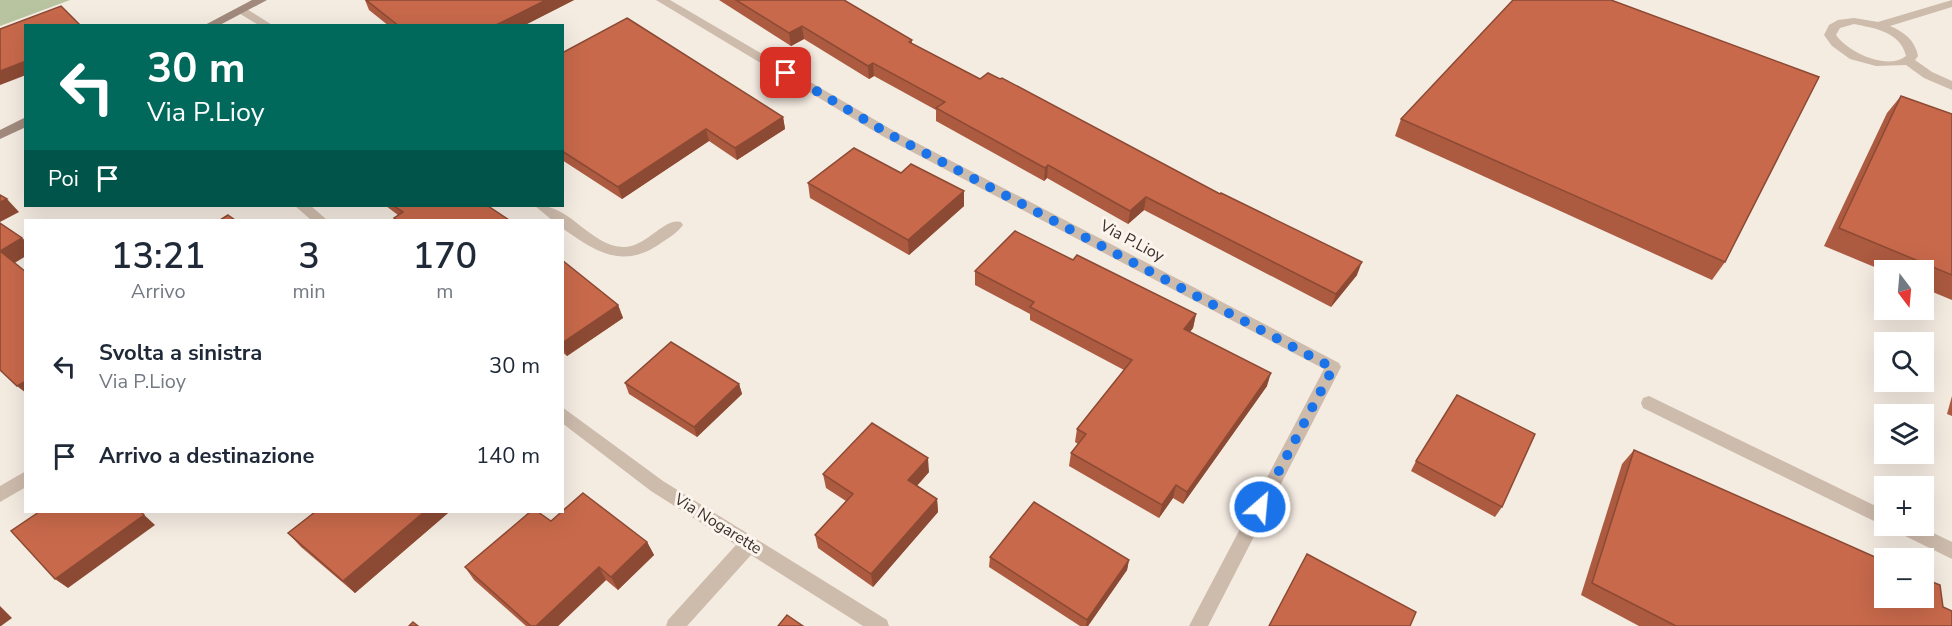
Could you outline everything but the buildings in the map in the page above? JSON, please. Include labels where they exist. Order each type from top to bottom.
[{"type":"street","points":[[212,24],[261,0]]},
{"type":"street","name":"Via P.Lioy","points":[[662,0],[889,134],[1333,368],[1198,626]]},
{"type":"street","points":[[1878,26],[1952,3]]},
{"type":"street","points":[[241,10],[266,24]]},
{"type":"street","points":[[1843,22],[1860,22],[1878,26],[1909,44],[1912,56],[1908,61],[1890,64],[1864,59],[1841,48],[1830,35],[1831,29],[1843,22]]},
{"type":"street","points":[[1908,61],[1928,75],[1952,86]]},
{"type":"street","points":[[0,135],[24,122]]},
{"type":"street","points":[[303,207],[319,219]]},
{"type":"street","points":[[543,207],[561,219]]},
{"type":"street","points":[[564,221],[616,253],[639,250],[676,225]]},
{"type":"street","points":[[1649,403],[1874,513]]},
{"type":"street","name":"Via Nogarette","points":[[564,415],[657,486],[880,626]]},
{"type":"street","points":[[0,495],[24,479]]},
{"type":"street","points":[[1921,536],[1952,551]]},
{"type":"street","points":[[675,626],[749,544]]},
{"type":"green space","points":[[0,0],[70,0],[0,26]]},
{"type":"route","points":[[786,73],[889,134],[1333,368],[1260,507]]}]
